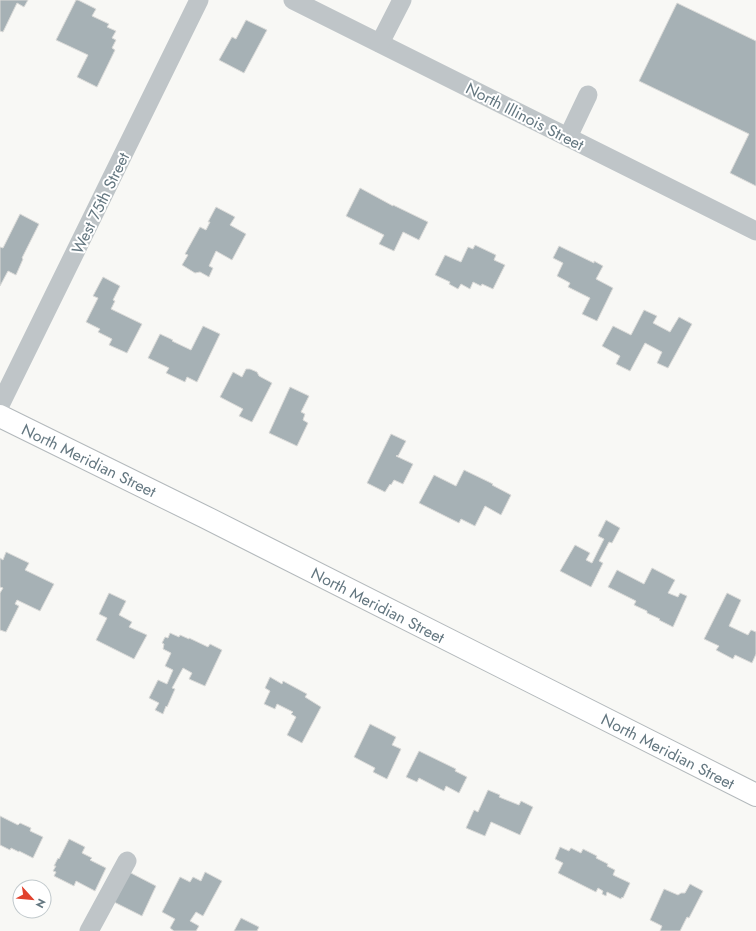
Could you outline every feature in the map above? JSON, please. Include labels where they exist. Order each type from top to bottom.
[{"type":"main road","name":"North Meridian Street","points":[[0,416],[756,795]]},
{"type":"street","name":"West 75th Street","points":[[0,405],[199,0]]},
{"type":"street","name":"North Illinois Street","points":[[293,0],[756,231]]},
{"type":"street","points":[[380,44],[402,0]]},
{"type":"street","points":[[568,137],[588,95]]},
{"type":"street","points":[[89,931],[127,861]]},
{"type":"building","points":[[0,0],[28,0],[24,7],[17,3],[3,32],[0,31]]},
{"type":"building","points":[[76,0],[96,9],[92,16],[109,24],[107,27],[116,31],[112,38],[116,40],[112,48],[115,50],[97,87],[77,77],[88,55],[56,40]]},
{"type":"building","points":[[677,3],[756,41],[756,186],[730,173],[749,134],[639,81]]},
{"type":"building","points":[[246,20],[267,30],[244,73],[219,60],[232,37],[236,39]]},
{"type":"building","points":[[360,188],[393,206],[428,222],[419,240],[403,232],[394,251],[379,244],[384,235],[346,216]]},
{"type":"building","points":[[216,207],[235,217],[230,225],[246,234],[232,260],[216,251],[209,266],[213,268],[209,277],[200,272],[195,273],[182,265],[188,255],[185,254],[200,227],[206,230],[210,222],[208,222]]},
{"type":"building","points":[[20,214],[39,224],[22,258],[23,259],[16,275],[8,271],[0,286],[0,247],[3,248]]},
{"type":"building","points":[[475,245],[496,255],[494,260],[505,265],[493,289],[473,282],[470,289],[461,284],[458,289],[449,284],[450,282],[435,275],[445,255],[461,262],[468,247],[473,249]]},
{"type":"building","points":[[559,246],[603,266],[596,279],[613,288],[597,321],[582,314],[590,298],[568,287],[570,283],[557,276],[563,263],[553,258]]},
{"type":"building","points":[[103,277],[120,286],[113,300],[115,301],[111,309],[142,324],[127,353],[109,345],[112,339],[98,332],[100,329],[86,322],[98,298],[93,296]]},
{"type":"building","points":[[644,310],[657,316],[653,323],[670,332],[679,317],[692,324],[668,368],[657,363],[662,352],[645,343],[630,371],[616,364],[620,356],[602,346],[613,326],[631,335]]},
{"type":"building","points":[[203,326],[220,334],[197,382],[187,377],[185,382],[166,373],[169,368],[148,358],[160,334],[191,350]]},
{"type":"building","points":[[246,369],[257,372],[259,376],[272,383],[252,422],[239,416],[243,409],[220,397],[233,372],[242,377]]},
{"type":"building","points":[[290,387],[309,396],[301,412],[305,414],[303,420],[308,423],[297,446],[269,433]]},
{"type":"building","points":[[391,434],[406,441],[398,456],[396,456],[413,464],[403,484],[394,480],[385,492],[367,483]]},
{"type":"building","points":[[464,470],[493,484],[492,485],[511,495],[501,515],[485,506],[475,526],[461,519],[459,523],[419,503],[434,475],[456,486]]},
{"type":"building","points":[[606,520],[620,528],[612,543],[609,542],[599,561],[603,563],[591,587],[560,571],[575,545],[590,553],[586,560],[592,563],[604,539],[598,536]]},
{"type":"building","points":[[6,552],[29,563],[25,570],[54,584],[40,611],[17,600],[15,604],[19,606],[6,632],[0,630],[0,593],[3,588],[0,587],[0,558],[3,560]]},
{"type":"building","points":[[652,568],[675,580],[668,593],[678,597],[680,593],[687,596],[673,627],[634,605],[636,601],[608,587],[617,570],[644,584]]},
{"type":"building","points":[[109,593],[126,601],[119,615],[132,622],[129,627],[147,635],[134,659],[96,640],[107,618],[99,614]]},
{"type":"building","points":[[727,593],[741,600],[729,626],[748,635],[751,630],[756,632],[756,654],[752,663],[735,655],[733,659],[716,650],[719,646],[704,639]]},
{"type":"building","points":[[170,633],[179,637],[180,635],[189,638],[208,647],[210,644],[222,650],[205,686],[189,679],[192,673],[183,668],[172,688],[175,689],[163,714],[155,710],[159,703],[149,698],[158,680],[167,684],[173,670],[165,666],[171,653],[163,649],[164,644],[162,643],[165,637],[168,638]]},
{"type":"building","points":[[270,677],[282,684],[283,681],[307,694],[305,697],[321,707],[302,743],[287,735],[296,717],[291,714],[293,712],[277,704],[275,709],[264,704],[270,691],[265,688]]},
{"type":"building","points":[[370,724],[396,737],[392,745],[401,749],[387,779],[373,772],[375,768],[354,757]]},
{"type":"building","points":[[419,751],[456,769],[455,771],[467,777],[459,793],[446,786],[444,791],[419,778],[417,782],[406,777]]},
{"type":"building","points":[[488,790],[500,795],[499,797],[519,805],[521,801],[533,807],[520,835],[491,822],[485,836],[466,828],[474,810],[478,812]]},
{"type":"building","points":[[0,816],[18,825],[20,823],[31,828],[30,831],[43,837],[33,858],[19,851],[11,848],[10,850],[0,845]]},
{"type":"building","points":[[69,839],[85,847],[82,853],[92,858],[90,860],[106,868],[95,891],[76,881],[74,886],[54,876],[56,872],[53,871],[56,866],[54,866]]},
{"type":"building","points":[[560,847],[569,851],[571,848],[581,853],[583,849],[597,856],[596,858],[608,864],[607,866],[615,870],[613,875],[630,883],[623,898],[622,897],[621,899],[607,892],[606,896],[602,894],[603,891],[598,888],[596,892],[558,873],[563,863],[555,859]]},
{"type":"building","points":[[127,871],[156,886],[142,916],[112,901]]},
{"type":"building","points":[[205,872],[222,881],[203,916],[196,912],[190,921],[199,926],[196,931],[174,931],[170,928],[175,919],[162,912],[180,877],[190,882],[193,877],[201,881]]},
{"type":"building","points":[[690,884],[703,891],[689,918],[687,917],[680,931],[660,931],[662,926],[650,920],[664,889],[678,895],[685,893]]},
{"type":"building","points":[[241,918],[259,927],[257,931],[234,931]]}]
